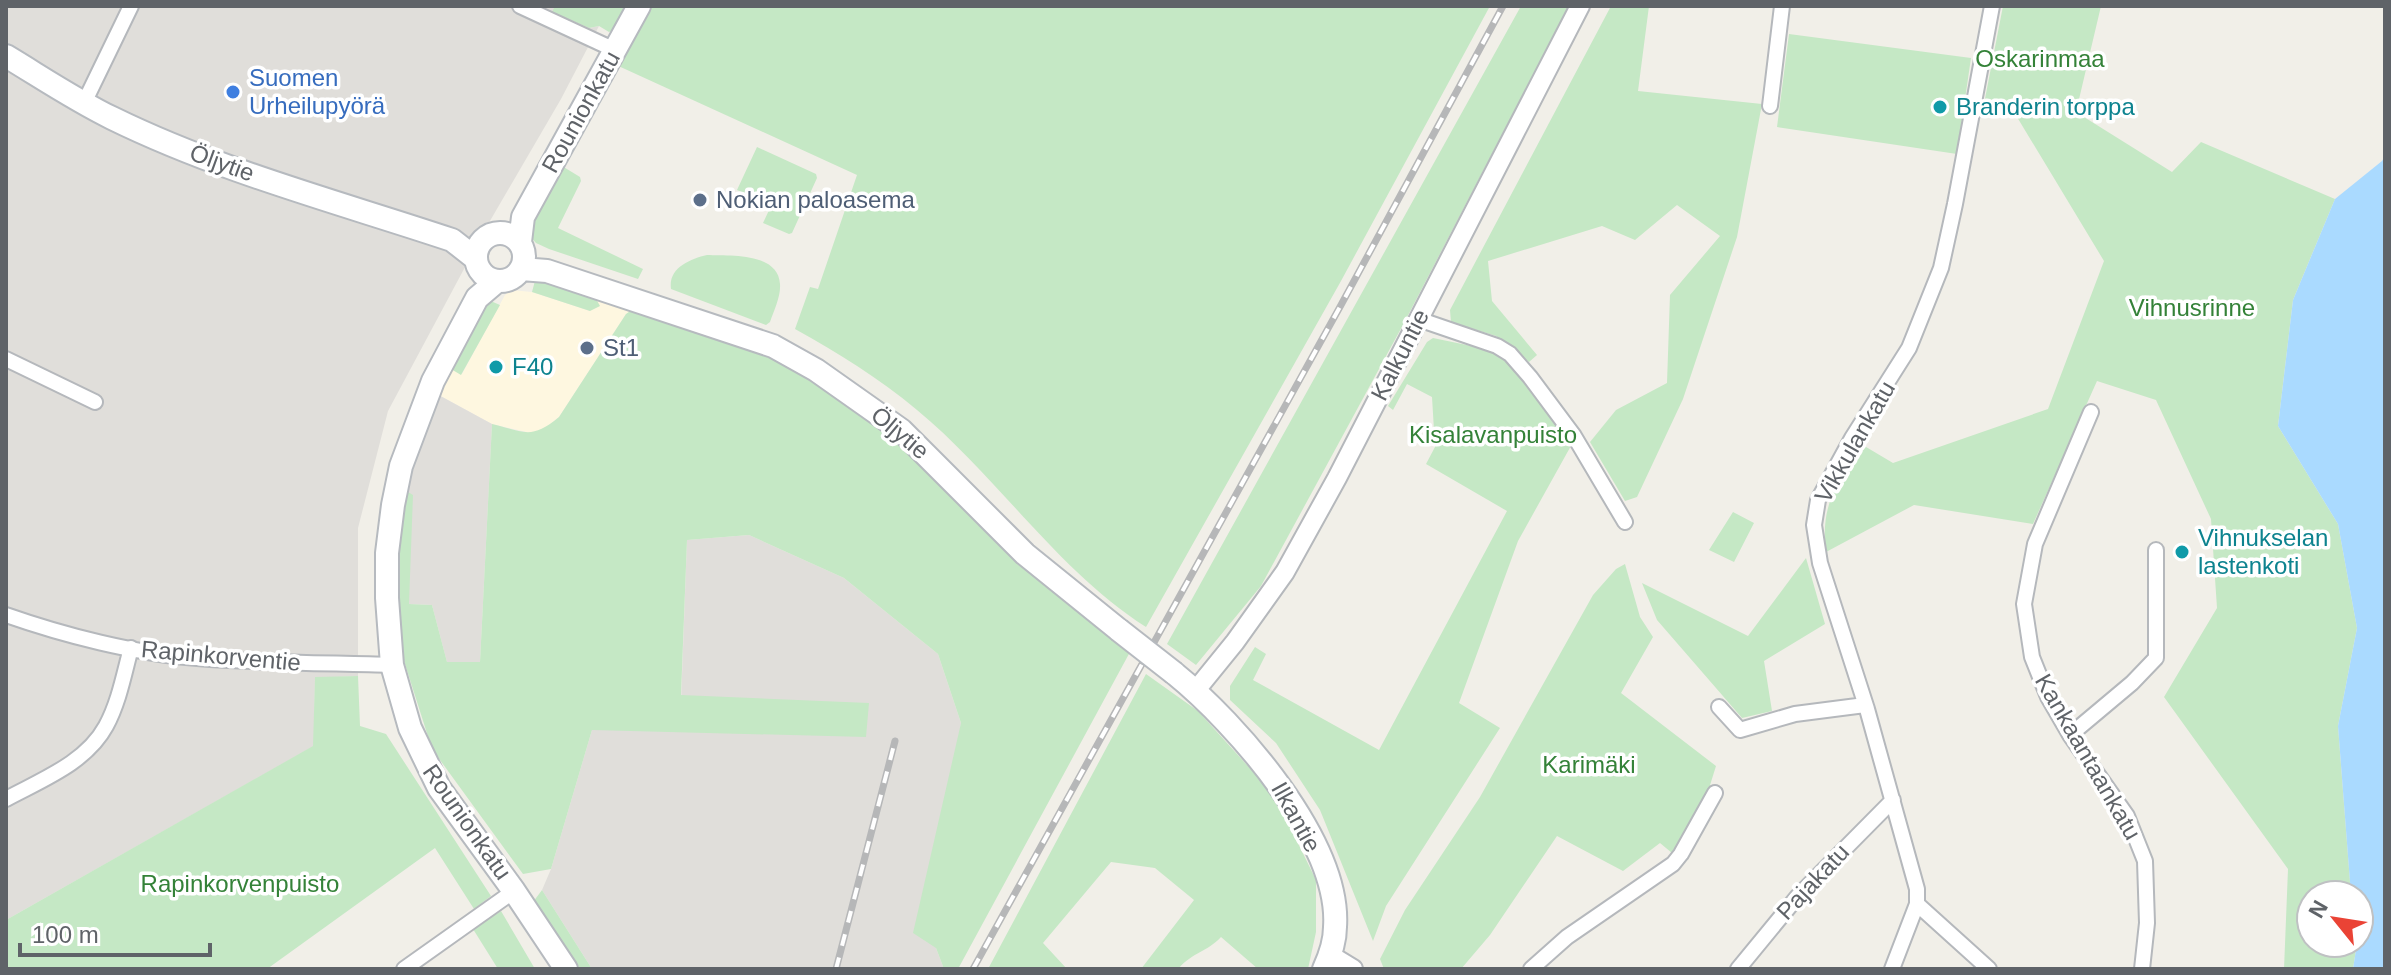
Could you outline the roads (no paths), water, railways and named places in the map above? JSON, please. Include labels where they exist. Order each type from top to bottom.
[{"type":"main road","name":"Rounionkatu","points":[[566,969],[439,788],[422,757],[399,695],[392,665],[387,553],[401,466],[427,394],[639,6]]},
{"type":"main road","name":"Öljytie","points":[[6,56],[84,103],[199,156],[773,346],[816,370],[901,430],[1025,554],[1196,690]]},
{"type":"main road","name":"Ilkantie","points":[[1196,690],[1262,761],[1309,834],[1333,899],[1335,928],[1327,962]]},
{"type":"street","points":[[84,103],[131,6]]},
{"type":"street","points":[[520,6],[615,50]]},
{"type":"street","name":"Kalkuntie","points":[[1196,690],[1285,572],[1580,6]]},
{"type":"street","points":[[1770,106],[1782,6]]},
{"type":"street","name":"Vikkulankatu","points":[[1917,904],[1917,889],[1893,800],[1815,544],[1815,514],[1833,471],[1909,348],[1941,268],[1992,6]]},
{"type":"street","points":[[1418,319],[1497,346],[1510,354],[1574,436],[1625,522]]},
{"type":"street","points":[[6,359],[95,402]]},
{"type":"street","name":"Kankaantaankatu","points":[[2091,412],[2035,544],[2024,604],[2032,657],[2048,697],[2070,735],[2127,816],[2145,861],[2147,923],[2142,969]]},
{"type":"street","points":[[2070,735],[2132,683],[2156,658],[2156,550]]},
{"type":"street","name":"Rapinkorventie","points":[[6,615],[55,632],[194,658],[321,665],[392,665]]},
{"type":"street","points":[[6,799],[65,767],[95,742],[109,719],[131,648]]},
{"type":"street","points":[[1719,707],[1740,730],[1795,714],[1865,705]]},
{"type":"street","points":[[1531,969],[1567,937],[1673,864],[1715,793]]},
{"type":"street","name":"Pajakatu","points":[[1738,969],[1798,896],[1893,800]]},
{"type":"street","points":[[404,969],[514,891]]},
{"type":"street","points":[[1892,969],[1917,904],[1989,969]]},
{"type":"street","points":[[1327,962],[1353,969]]},
{"type":"water","points":[[2385,156],[2385,969],[2353,969],[2355,959],[2375,959],[2375,879],[2350,879],[2338,726],[2357,628],[2338,524],[2278,426],[2293,300],[2335,199]]},
{"type":"railway","points":[[973,969],[1503,6]]},
{"type":"railway","points":[[836,969],[895,741]]},
{"type":"place","name":"Suomen Urheilupyörä","points":[[233,92]]},
{"type":"place","name":"Branderin torppa","points":[[1940,107]]},
{"type":"place","name":"Nokian paloasema","points":[[700,200]]},
{"type":"place","name":"St1","points":[[587,348]]},
{"type":"place","name":"F40","points":[[496,367]]},
{"type":"place","name":"Vihnukselan lastenkoti","points":[[2182,552]]},
{"type":"park label","name":"Oskarinmaa","points":[[2040,59]]},
{"type":"park label","name":"Vihnusrinne","points":[[2192,308]]},
{"type":"park label","name":"Kisalavanpuisto","points":[[1493,435]]},
{"type":"park label","name":"Karimäki","points":[[1589,765]]},
{"type":"park label","name":"Rapinkorvenpuisto","points":[[240,884]]}]
